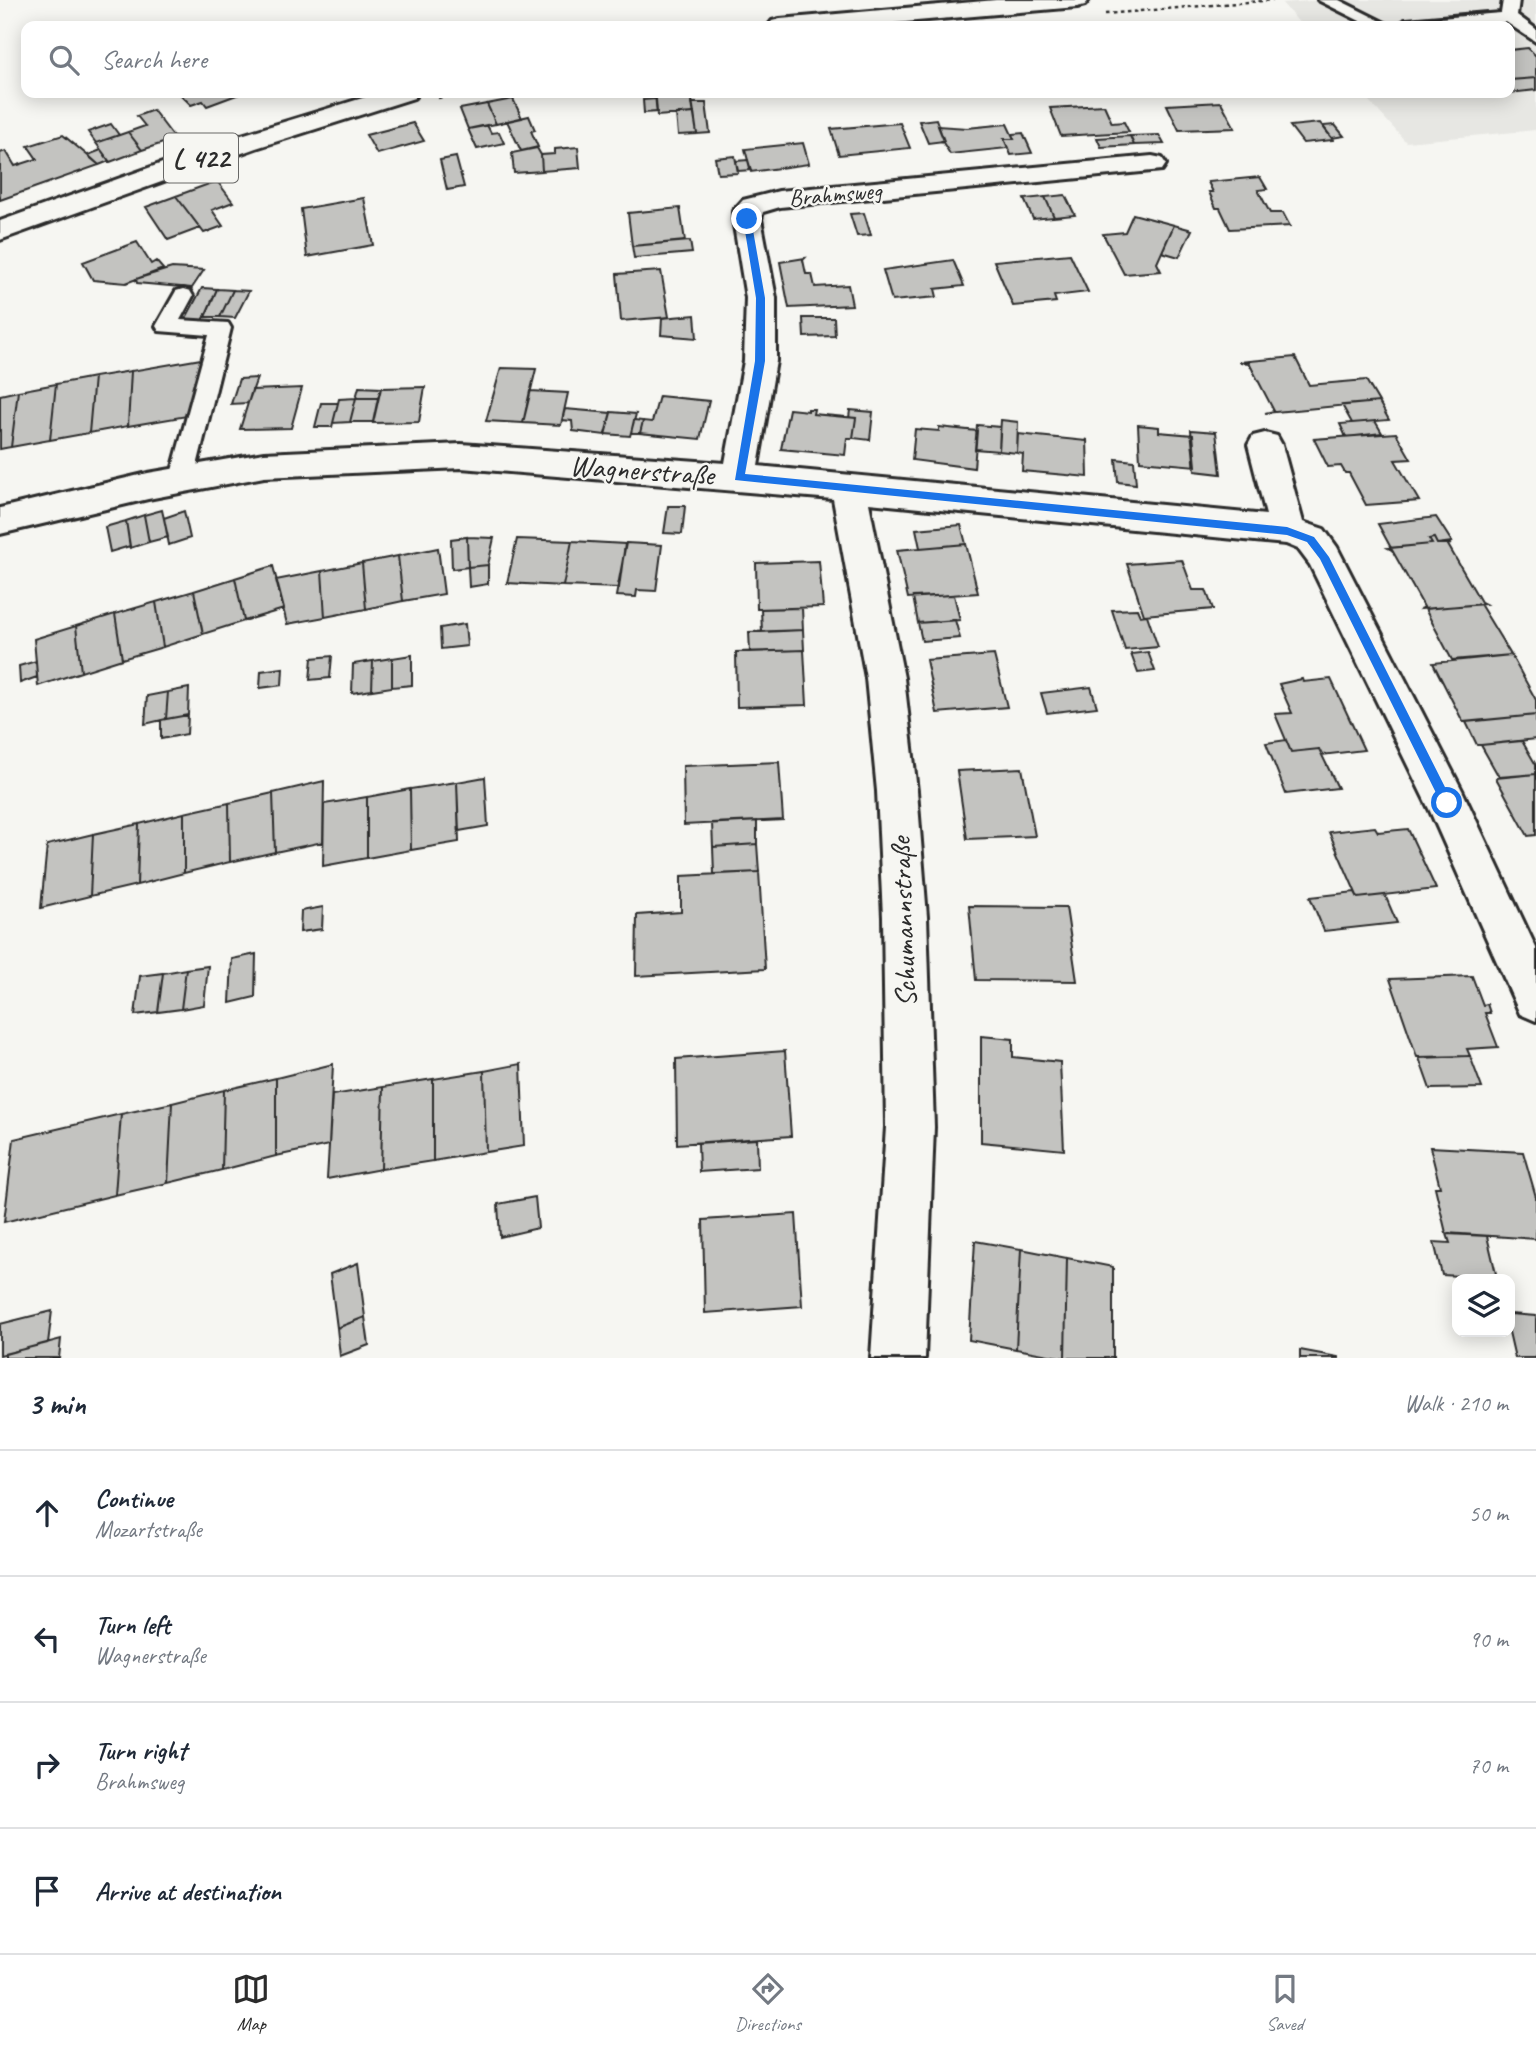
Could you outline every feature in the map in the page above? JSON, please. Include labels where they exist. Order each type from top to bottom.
[{"type":"street","points":[[837,21],[1077,0]]},
{"type":"street","name":"L 422","points":[[0,231],[247,142],[389,98]]},
{"type":"street","name":"Brahmsweg","points":[[739,477],[760,361],[761,298],[747,219],[747,211],[753,206],[779,200],[1152,164]]},
{"type":"street","points":[[1265,445],[1299,535],[1324,557],[1447,803],[1536,998]]},
{"type":"street","name":"Wagnerstraße","points":[[0,521],[182,478],[264,465],[461,456],[739,477],[1299,535]]},
{"type":"street","name":"Schumannstraße","points":[[849,490],[885,678],[897,791],[905,917],[910,1127],[898,1358]]},
{"type":"lane","points":[[1326,0],[1372,21]]},
{"type":"lane","points":[[1508,17],[1511,0]]},
{"type":"lane","points":[[1462,21],[1508,17],[1514,21]]},
{"type":"lane","points":[[1515,22],[1536,37]]},
{"type":"lane","points":[[182,478],[221,328],[166,326],[183,296]]},
{"type":"path","points":[[1100,15],[1273,0]]},
{"type":"shaded area","points":[[1324,0],[1536,0],[1536,130],[1406,142],[1366,98],[1515,98],[1515,21],[1298,21],[1282,3]]},
{"type":"building","points":[[1486,11],[1495,21],[1408,21],[1405,18]]},
{"type":"building","points":[[1528,48],[1536,56],[1536,78],[1515,80],[1515,49]]},
{"type":"building","points":[[1536,78],[1536,90],[1515,92],[1515,80]]},
{"type":"building","points":[[184,98],[229,98],[207,106],[203,101],[191,105]]},
{"type":"building","points":[[655,98],[692,98],[694,113],[657,116]]},
{"type":"building","points":[[513,99],[522,118],[496,124],[487,104]]},
{"type":"building","points":[[656,99],[657,112],[644,113],[643,100]]},
{"type":"building","points":[[1221,102],[1235,128],[1179,130],[1167,105]]},
{"type":"building","points":[[692,103],[706,103],[710,133],[697,134]]},
{"type":"building","points":[[487,104],[496,124],[468,129],[460,109]]},
{"type":"building","points":[[1104,105],[1112,123],[1124,122],[1129,132],[1061,136],[1050,108]]},
{"type":"building","points":[[153,110],[175,139],[142,150],[128,132],[145,126],[137,116]]},
{"type":"building","points":[[694,113],[697,134],[678,135],[676,114]]},
{"type":"building","points":[[529,116],[535,130],[531,131],[538,147],[521,151],[507,121]]},
{"type":"building","points":[[936,119],[944,141],[928,143],[919,121]]},
{"type":"building","points":[[413,123],[424,141],[377,154],[366,135]]},
{"type":"building","points":[[900,123],[910,148],[839,155],[831,129]]},
{"type":"building","points":[[1320,123],[1333,140],[1303,143],[1290,126]]},
{"type":"building","points":[[111,124],[119,135],[96,143],[88,132]]},
{"type":"building","points":[[1007,124],[1014,139],[1004,139],[1008,148],[950,154],[942,141],[938,126],[967,128]]},
{"type":"building","points":[[487,125],[491,133],[499,132],[504,143],[477,149],[468,129]]},
{"type":"building","points":[[1335,125],[1344,136],[1332,138],[1323,126]]},
{"type":"building","points":[[128,132],[142,150],[110,162],[96,143]]},
{"type":"building","points":[[1023,133],[1032,153],[1011,155],[1004,139],[1014,139],[1012,134]]},
{"type":"building","points":[[63,135],[99,165],[0,200],[0,153],[6,151],[15,166],[37,159],[28,146]]},
{"type":"building","points":[[1159,135],[1164,144],[1134,145],[1130,136]]},
{"type":"building","points":[[1130,136],[1134,145],[1101,147],[1097,138]]},
{"type":"building","points":[[803,143],[809,164],[751,172],[745,149]]},
{"type":"building","points":[[578,147],[580,168],[542,171],[541,155],[555,154],[555,149]]},
{"type":"building","points":[[537,148],[541,155],[542,171],[514,173],[512,153]]},
{"type":"building","points":[[101,150],[109,161],[99,165],[88,155]]},
{"type":"building","points":[[735,156],[738,173],[718,174],[715,158]]},
{"type":"building","points":[[456,157],[464,187],[447,190],[440,160]]},
{"type":"building","points":[[748,160],[751,170],[738,171],[736,161]]},
{"type":"building","points":[[1260,177],[1267,189],[1258,190],[1270,213],[1283,213],[1290,226],[1230,229],[1220,208],[1216,208],[1208,182]]},
{"type":"building","points":[[217,181],[233,202],[212,210],[223,226],[204,233],[176,196]]},
{"type":"building","points":[[1065,195],[1075,215],[1054,217],[1045,197]]},
{"type":"building","points":[[176,196],[200,228],[168,240],[146,207]]},
{"type":"building","points":[[1045,197],[1054,217],[1033,219],[1024,199]]},
{"type":"building","points":[[364,198],[373,245],[307,257],[301,209]]},
{"type":"building","points":[[680,208],[685,241],[632,246],[628,213]]},
{"type":"building","points":[[864,213],[871,235],[857,236],[850,214]]},
{"type":"building","points":[[1133,214],[1174,225],[1157,263],[1161,271],[1124,274],[1103,234],[1125,232]]},
{"type":"building","points":[[1174,225],[1192,230],[1179,257],[1162,252]]},
{"type":"building","points":[[690,241],[692,253],[634,258],[632,246]]},
{"type":"building","points":[[137,242],[151,264],[156,261],[163,269],[126,283],[93,280],[83,262]]},
{"type":"building","points":[[1070,254],[1088,292],[1054,296],[1056,302],[1013,306],[994,261]]},
{"type":"building","points":[[805,258],[803,260],[806,274],[812,274],[815,287],[848,285],[852,305],[789,308],[780,262]]},
{"type":"building","points":[[953,260],[964,286],[935,289],[937,297],[892,301],[883,270]]},
{"type":"building","points":[[172,268],[204,270],[192,288],[137,283],[136,279]]},
{"type":"building","points":[[661,271],[669,317],[621,321],[617,274]]},
{"type":"building","points":[[202,288],[217,289],[203,321],[185,320]]},
{"type":"building","points":[[217,289],[233,290],[220,317],[205,317]]},
{"type":"building","points":[[233,290],[249,291],[235,318],[220,317]]},
{"type":"building","points":[[695,315],[697,338],[661,335],[662,318]]},
{"type":"building","points":[[803,318],[834,318],[835,336],[804,337]]},
{"type":"building","points":[[1295,357],[1309,385],[1366,380],[1379,402],[1265,413],[1274,411],[1249,363],[1239,362]]},
{"type":"building","points":[[201,359],[201,378],[193,415],[128,426],[131,371]]},
{"type":"building","points":[[501,368],[536,369],[523,423],[486,421]]},
{"type":"building","points":[[131,371],[128,426],[89,433],[94,377]]},
{"type":"building","points":[[94,377],[89,433],[50,440],[56,384]]},
{"type":"building","points":[[257,378],[248,403],[231,404],[239,379]]},
{"type":"building","points":[[56,384],[50,440],[11,447],[18,391]]},
{"type":"building","points":[[359,387],[381,388],[378,398],[356,398]]},
{"type":"building","points":[[425,387],[419,422],[373,423],[381,388]]},
{"type":"building","points":[[302,388],[291,428],[240,429],[252,390]]},
{"type":"building","points":[[18,391],[11,447],[0,449],[0,395]]},
{"type":"building","points":[[530,391],[568,393],[561,425],[523,423]]},
{"type":"building","points":[[659,396],[709,401],[700,439],[640,433],[643,421],[652,422]]},
{"type":"building","points":[[356,398],[378,398],[373,422],[350,422]]},
{"type":"building","points":[[356,398],[350,422],[333,423],[339,399]]},
{"type":"building","points":[[1379,402],[1389,420],[1352,423],[1342,405]]},
{"type":"building","points":[[321,403],[338,403],[332,427],[315,427]]},
{"type":"building","points":[[565,409],[611,413],[605,435],[573,431],[572,421],[562,420]]},
{"type":"building","points":[[789,409],[814,409],[813,414],[856,418],[853,438],[847,438],[845,455],[781,449]]},
{"type":"building","points":[[850,410],[873,412],[870,440],[853,438],[856,418],[849,418]]},
{"type":"building","points":[[611,412],[636,414],[630,436],[605,434]]},
{"type":"building","points":[[634,420],[643,421],[640,433],[631,433]]},
{"type":"building","points":[[1001,420],[1018,422],[1017,453],[999,451]]},
{"type":"building","points":[[1375,421],[1382,433],[1346,437],[1340,424]]},
{"type":"building","points":[[977,425],[1000,427],[999,451],[975,449]]},
{"type":"building","points":[[1138,425],[1159,427],[1159,432],[1193,435],[1196,466],[1140,461]]},
{"type":"building","points":[[939,427],[977,431],[974,468],[912,460],[915,429],[939,431]]},
{"type":"building","points":[[1191,430],[1216,432],[1221,474],[1195,471]]},
{"type":"building","points":[[1396,433],[1411,459],[1395,460],[1419,501],[1366,505],[1349,473],[1345,473],[1341,466],[1328,467],[1314,439]]},
{"type":"building","points":[[1018,434],[1087,439],[1088,477],[1022,471],[1023,454],[1017,453]]},
{"type":"building","points":[[1116,459],[1134,461],[1136,484],[1118,482]]},
{"type":"building","points":[[668,506],[685,506],[682,534],[664,533]]},
{"type":"building","points":[[162,510],[168,537],[149,542],[144,515]]},
{"type":"building","points":[[184,511],[190,538],[169,545],[164,518]]},
{"type":"building","points":[[144,515],[149,542],[130,548],[126,521]]},
{"type":"building","points":[[1436,517],[1452,542],[1437,544],[1434,538],[1429,539],[1432,544],[1391,548],[1378,524]]},
{"type":"building","points":[[126,521],[130,546],[110,552],[105,527]]},
{"type":"building","points":[[961,525],[966,544],[920,548],[916,529]]},
{"type":"building","points":[[467,537],[494,538],[488,565],[468,567]]},
{"type":"building","points":[[467,537],[468,567],[452,569],[451,539]]},
{"type":"building","points":[[1434,538],[1437,544],[1451,544],[1448,545],[1481,602],[1485,604],[1421,609],[1424,607],[1392,550],[1388,548],[1432,544],[1429,539]]},
{"type":"building","points":[[517,539],[572,541],[563,586],[507,583]]},
{"type":"building","points":[[572,541],[625,544],[619,588],[563,586]]},
{"type":"building","points":[[626,543],[662,545],[656,591],[637,590],[636,597],[616,596]]},
{"type":"building","points":[[966,544],[978,593],[908,598],[897,550]]},
{"type":"building","points":[[438,548],[444,594],[403,601],[398,556]]},
{"type":"building","points":[[398,556],[403,601],[366,609],[362,563]]},
{"type":"building","points":[[1182,560],[1193,590],[1206,590],[1213,609],[1144,615],[1127,564]]},
{"type":"building","points":[[819,561],[823,607],[757,609],[756,563]]},
{"type":"building","points":[[362,563],[366,609],[325,617],[322,571]]},
{"type":"building","points":[[488,565],[488,584],[469,587],[468,567]]},
{"type":"building","points":[[273,566],[284,609],[244,621],[235,578]]},
{"type":"building","points":[[322,571],[325,617],[287,624],[276,580]]},
{"type":"building","points":[[235,578],[244,621],[203,634],[194,591]]},
{"type":"building","points":[[194,591],[203,634],[163,647],[156,602]]},
{"type":"building","points":[[954,595],[960,620],[918,623],[913,597]]},
{"type":"building","points":[[156,602],[163,647],[122,659],[115,614]]},
{"type":"building","points":[[1480,604],[1511,655],[1452,660],[1425,609]]},
{"type":"building","points":[[802,608],[803,630],[762,632],[761,609]]},
{"type":"building","points":[[1137,609],[1140,616],[1147,615],[1158,647],[1125,650],[1112,610]]},
{"type":"building","points":[[115,614],[122,659],[81,672],[76,626]]},
{"type":"building","points":[[955,620],[960,638],[922,641],[918,623]]},
{"type":"building","points":[[465,624],[467,646],[441,649],[440,628]]},
{"type":"building","points":[[76,626],[81,672],[38,686],[34,639]]},
{"type":"building","points":[[803,630],[804,650],[750,652],[749,632]]},
{"type":"building","points":[[804,650],[807,705],[737,707],[736,652]]},
{"type":"building","points":[[1148,652],[1155,671],[1138,673],[1131,654]]},
{"type":"building","points":[[412,655],[412,685],[392,687],[392,658]]},
{"type":"building","points":[[994,655],[1007,707],[937,713],[926,660]]},
{"type":"building","points":[[1511,655],[1536,700],[1536,715],[1463,722],[1433,663]]},
{"type":"building","points":[[332,656],[330,678],[310,680],[312,658]]},
{"type":"building","points":[[392,658],[392,687],[372,690],[373,661]]},
{"type":"building","points":[[36,661],[37,677],[20,683],[19,666]]},
{"type":"building","points":[[373,661],[372,690],[352,693],[353,664]]},
{"type":"building","points":[[283,668],[282,685],[260,688],[261,671]]},
{"type":"building","points":[[1302,679],[1303,682],[1331,679],[1364,750],[1322,755],[1319,749],[1291,752],[1275,714],[1292,713],[1279,684]]},
{"type":"building","points":[[1091,687],[1097,707],[1047,713],[1041,693]]},
{"type":"building","points":[[189,688],[188,715],[166,719],[168,692]]},
{"type":"building","points":[[168,692],[166,719],[145,724],[147,696]]},
{"type":"building","points":[[188,715],[187,734],[161,739],[161,720]]},
{"type":"building","points":[[1536,715],[1536,739],[1481,745],[1477,745],[1466,722]]},
{"type":"building","points":[[1286,740],[1291,752],[1319,749],[1338,788],[1286,794],[1266,743]]},
{"type":"building","points":[[1522,741],[1536,765],[1536,774],[1499,777],[1481,745]]},
{"type":"building","points":[[779,762],[783,820],[684,825],[683,766]]},
{"type":"building","points":[[1022,768],[1035,836],[967,839],[957,771]]},
{"type":"building","points":[[1536,774],[1536,835],[1528,836],[1496,778]]},
{"type":"building","points":[[485,777],[488,826],[459,831],[457,782]]},
{"type":"building","points":[[324,781],[323,842],[275,852],[273,793]]},
{"type":"building","points":[[457,782],[459,842],[411,850],[410,789]]},
{"type":"building","points":[[410,789],[411,850],[367,858],[367,797]]},
{"type":"building","points":[[273,793],[275,852],[230,862],[229,803]]},
{"type":"building","points":[[367,797],[367,858],[323,866],[324,804]]},
{"type":"building","points":[[229,803],[230,862],[184,873],[184,813]]},
{"type":"building","points":[[184,813],[184,873],[137,885],[139,824]]},
{"type":"building","points":[[757,821],[757,844],[713,847],[712,823]]},
{"type":"building","points":[[139,824],[137,885],[90,896],[93,834]]},
{"type":"building","points":[[1375,827],[1378,832],[1408,829],[1436,889],[1358,898],[1329,832]]},
{"type":"building","points":[[93,834],[90,896],[41,908],[47,845]]},
{"type":"building","points":[[757,844],[759,872],[714,874],[713,847]]},
{"type":"building","points":[[759,872],[765,969],[636,976],[637,915],[681,912],[681,876]]},
{"type":"building","points":[[1355,892],[1358,898],[1385,895],[1397,923],[1324,931],[1310,897]]},
{"type":"building","points":[[969,906],[1066,907],[1077,981],[976,980]]},
{"type":"building","points":[[323,907],[322,929],[300,932],[301,911]]},
{"type":"building","points":[[256,954],[255,997],[230,1003],[232,959]]},
{"type":"building","points":[[208,966],[204,1005],[181,1009],[186,969]]},
{"type":"building","points":[[186,969],[181,1009],[158,1012],[163,973]]},
{"type":"building","points":[[163,973],[158,1012],[135,1015],[140,976]]},
{"type":"building","points":[[1472,976],[1483,1005],[1487,1004],[1490,1013],[1485,1013],[1498,1047],[1467,1049],[1470,1056],[1417,1057],[1390,979]]},
{"type":"building","points":[[981,1036],[1013,1039],[1013,1057],[1060,1062],[1064,1150],[981,1142]]},
{"type":"building","points":[[785,1051],[791,1136],[677,1144],[676,1059]]},
{"type":"building","points":[[1470,1056],[1482,1088],[1430,1089],[1419,1058]]},
{"type":"building","points":[[333,1064],[329,1145],[276,1156],[276,1078]]},
{"type":"building","points":[[521,1064],[524,1146],[486,1152],[484,1071]]},
{"type":"building","points":[[484,1071],[486,1152],[433,1161],[433,1079]]},
{"type":"building","points":[[276,1078],[276,1156],[222,1170],[224,1090]]},
{"type":"building","points":[[433,1079],[433,1161],[381,1169],[383,1087]]},
{"type":"building","points":[[383,1087],[381,1169],[327,1179],[332,1095]]},
{"type":"building","points":[[224,1090],[222,1170],[168,1183],[172,1103]]},
{"type":"building","points":[[172,1103],[168,1183],[115,1195],[121,1114]]},
{"type":"building","points":[[121,1114],[115,1195],[4,1222],[14,1139]]},
{"type":"building","points":[[757,1139],[758,1168],[699,1172],[698,1143]]},
{"type":"building","points":[[1430,1147],[1523,1152],[1536,1197],[1536,1239],[1446,1233],[1435,1187],[1440,1187]]},
{"type":"building","points":[[535,1197],[538,1228],[500,1237],[498,1204]]},
{"type":"building","points":[[796,1214],[802,1306],[705,1313],[703,1220]]},
{"type":"building","points":[[1447,1234],[1487,1236],[1496,1274],[1442,1275],[1434,1242],[1450,1243]]},
{"type":"building","points":[[975,1241],[1021,1249],[1016,1349],[969,1340]]},
{"type":"building","points":[[1021,1249],[1067,1258],[1065,1358],[1016,1349]]},
{"type":"building","points":[[1067,1258],[1113,1267],[1113,1358],[1065,1358]]},
{"type":"building","points":[[358,1263],[365,1317],[337,1328],[330,1274]]},
{"type":"building","points":[[52,1311],[48,1343],[0,1355],[0,1324]]},
{"type":"building","points":[[1515,1314],[1536,1316],[1536,1358],[1515,1358],[1510,1337],[1515,1337]]},
{"type":"building","points":[[365,1317],[369,1345],[340,1356],[337,1328]]},
{"type":"building","points":[[61,1339],[59,1358],[5,1358],[5,1354]]},
{"type":"building","points":[[1300,1350],[1338,1357],[1338,1358],[1300,1358]]},
{"type":"route","points":[[747,219],[761,298],[760,361],[739,477],[849,490],[1287,531],[1311,539],[1324,557],[1447,803]]}]
